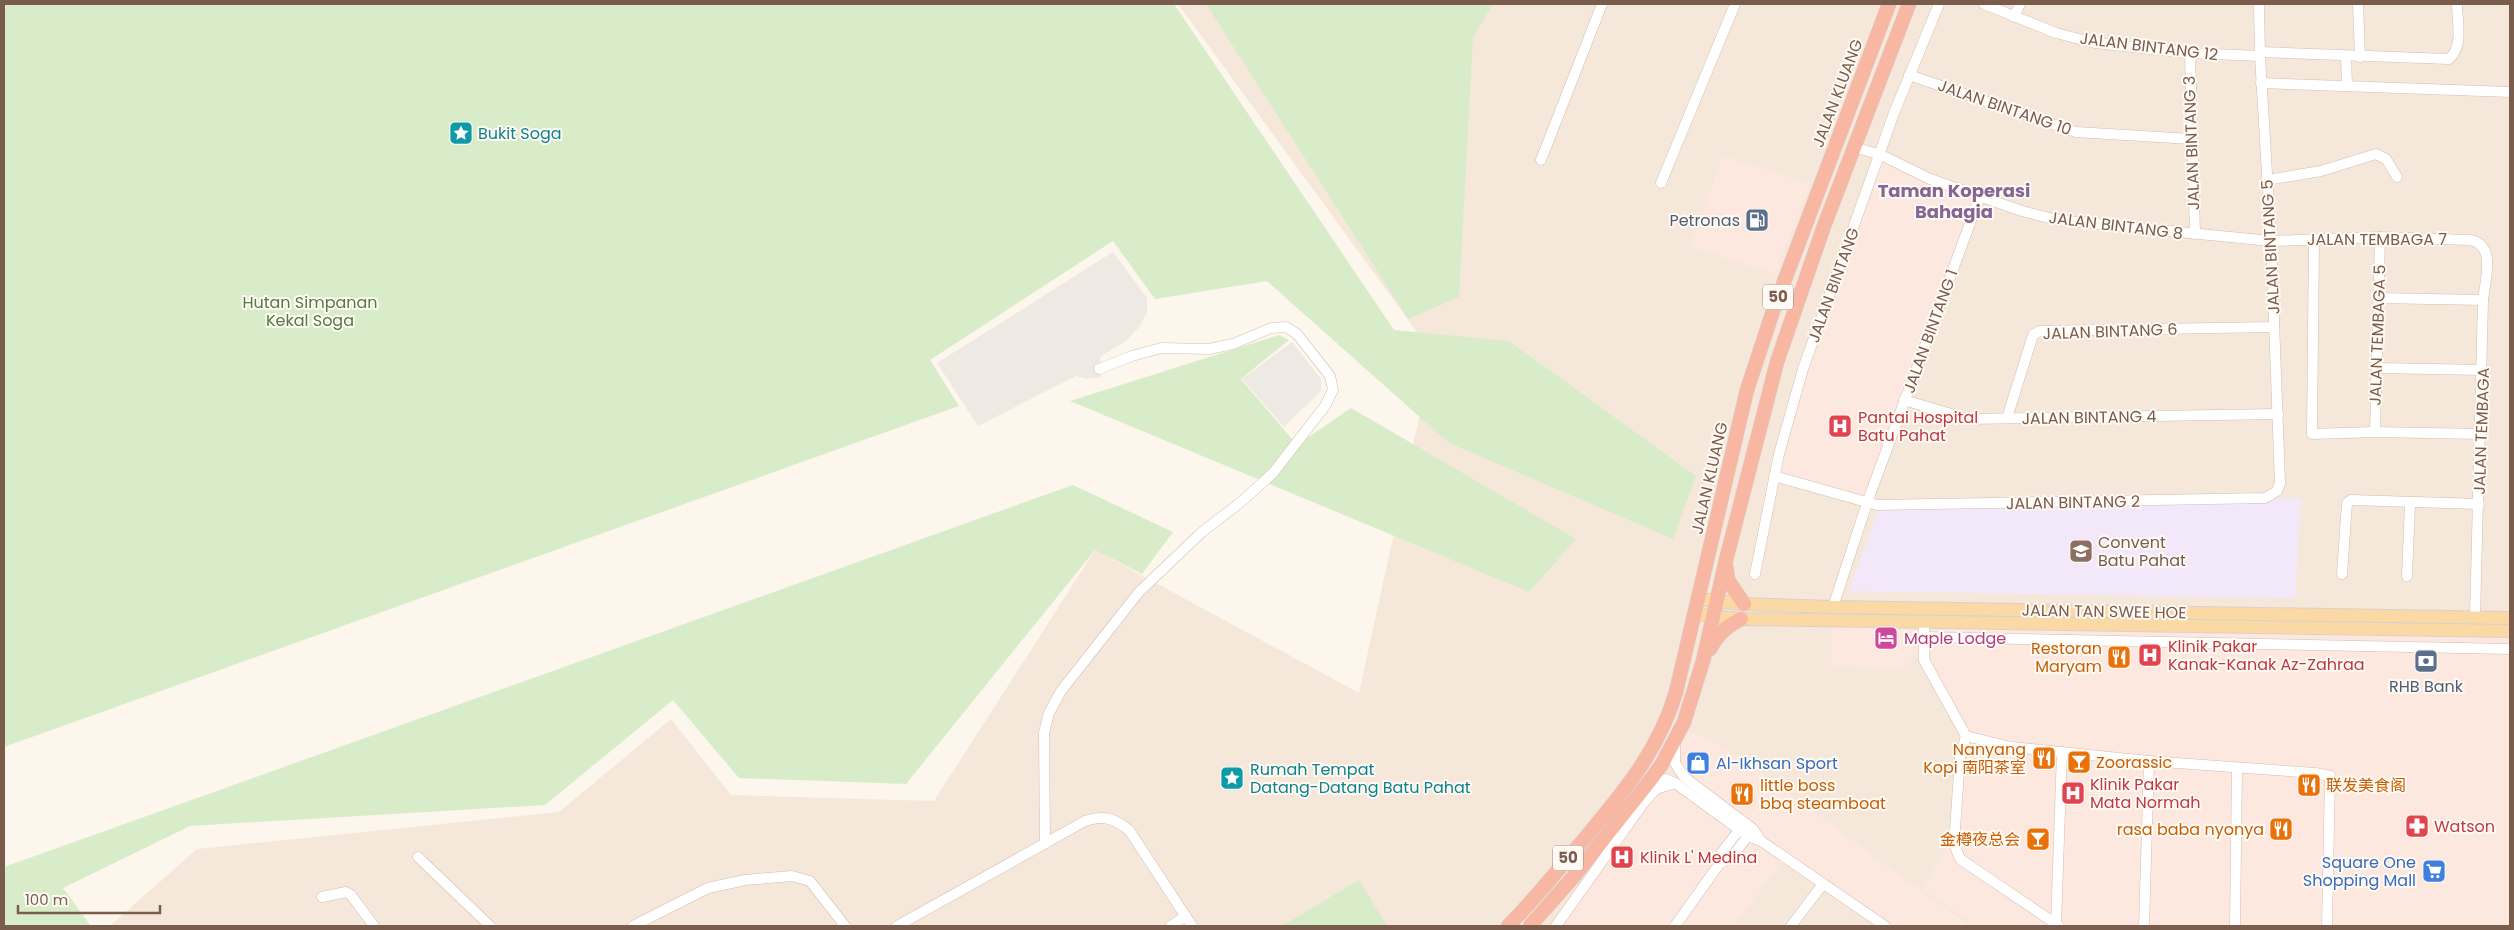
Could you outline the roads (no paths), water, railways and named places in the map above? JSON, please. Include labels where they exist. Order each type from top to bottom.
[{"type":"highway","name":"JALAN KLUANG","points":[[1508,926],[1593,828],[1651,753],[1670,712],[1753,373],[1773,311],[1889,4]]},
{"type":"highway","name":"50","points":[[1530,926],[1575,876],[1648,783],[1676,740],[1693,697],[1703,661],[1726,560],[1777,362],[1799,295],[1909,4]]},
{"type":"highway","points":[[1726,560],[1728,580],[1744,604]]},
{"type":"highway","points":[[1703,661],[1718,635],[1728,626],[1741,619]]},
{"type":"main road","name":"JALAN TAN SWEE HOE","points":[[1698,599],[1744,604],[1833,607],[2510,618]]},
{"type":"main road","name":"JALAN TAN SWEE HOE","points":[[1695,614],[1741,619],[2510,631]]},
{"type":"street","points":[[1541,160],[1602,4]]},
{"type":"street","points":[[1660,183],[1736,4]]},
{"type":"street","name":"JALAN BINTANG","points":[[1755,574],[1774,476],[1803,369],[1909,75],[1939,4]]},
{"type":"street","name":"JALAN BINTANG 12","points":[[1984,4],[2014,17],[2078,39],[2190,53],[2449,59],[2455,54],[2458,45],[2457,4]]},
{"type":"street","points":[[2014,17],[2020,4]]},
{"type":"street","name":"JALAN BINTANG 5","points":[[2259,4],[2261,83],[2271,241],[2278,414],[2280,483],[2277,491]]},
{"type":"street","points":[[2358,4],[2360,57]]},
{"type":"street","name":"JALAN BINTANG 3","points":[[2190,53],[2195,234]]},
{"type":"street","points":[[2346,56],[2348,84]]},
{"type":"street","name":"JALAN BINTANG 10","points":[[1909,75],[2076,132],[2191,139]]},
{"type":"street","points":[[2261,83],[2348,84],[2510,92]]},
{"type":"street","name":"JALAN BINTANG 8","points":[[1854,147],[1880,155],[1930,179],[2022,212],[2057,220],[2271,241]]},
{"type":"street","points":[[2267,180],[2297,177],[2376,154],[2386,159],[2397,177]]},
{"type":"street","name":"JALAN BINTANG 1","points":[[1833,607],[1867,503],[1980,196]]},
{"type":"street","name":"JALAN TEMBAGA 7","points":[[2271,241],[2380,237],[2476,240],[2482,245]]},
{"type":"street","name":"JALAN TEMBAGA 5","points":[[2374,432],[2380,237]]},
{"type":"street","points":[[2314,239],[2311,433],[2316,435],[2374,432],[2481,434]]},
{"type":"street","name":"JALAN TEMBAGA","points":[[2475,618],[2484,300],[2488,258],[2482,245]]},
{"type":"street","points":[[2378,298],[2484,300]]},
{"type":"street","points":[[1045,844],[1044,733],[1049,713],[1061,691],[1139,592],[1202,532],[1241,502],[1273,473],[1325,406],[1333,390],[1330,376],[1296,334],[1286,327],[1271,328],[1234,344],[1209,349],[1161,348],[1132,356],[1100,369]]},
{"type":"street","name":"JALAN BINTANG 6","points":[[2007,418],[2033,335],[2039,331],[2274,327]]},
{"type":"street","points":[[2376,368],[2483,370]]},
{"type":"street","name":"JALAN BINTANG 4","points":[[1904,400],[1962,418],[2278,414]]},
{"type":"street","name":"JALAN BINTANG 2","points":[[1774,476],[1877,505],[2265,498],[2277,491]]},
{"type":"street","points":[[2342,574],[2347,503],[2354,499],[2410,504],[2478,504]]},
{"type":"street","points":[[2407,576],[2410,504]]},
{"type":"street","points":[[1924,622],[1924,660],[1966,736],[1960,758],[1954,844],[1960,859],[2058,926]]},
{"type":"street","points":[[1923,636],[2510,649]]},
{"type":"street","points":[[1966,736],[2011,747],[2149,761],[2315,773],[2330,776],[2327,926]]},
{"type":"street","points":[[1676,740],[1675,763],[1684,777],[1761,841],[1885,926]]},
{"type":"street","points":[[2058,926],[2062,752]]},
{"type":"street","points":[[2144,926],[2149,761]]},
{"type":"street","points":[[2235,926],[2237,768]]},
{"type":"street","points":[[1648,783],[1665,779],[1675,783],[1742,826]]},
{"type":"street","points":[[1556,926],[1642,805],[1656,789],[1675,783]]},
{"type":"street","points":[[897,926],[1085,821],[1100,816],[1114,819],[1129,830],[1192,926]]},
{"type":"street","points":[[1675,926],[1720,863],[1722,852],[1742,826]]},
{"type":"street","points":[[1720,863],[1730,859],[1751,833]]},
{"type":"street","points":[[418,857],[490,926]]},
{"type":"street","points":[[633,926],[708,888],[745,880],[792,876],[810,881],[845,926]]},
{"type":"street","points":[[1791,926],[1824,884]]},
{"type":"street","points":[[322,897],[346,892],[351,895],[374,926]]},
{"type":"street","points":[[1171,926],[1186,916]]},
{"type":"place","name":"Bukit Soga","points":[[461,133]]},
{"type":"place","name":"Petronas","points":[[1757,220]]},
{"type":"place","name":"Pantai Hospital Batu Pahat","points":[[1840,426]]},
{"type":"place","name":"Convent Batu Pahat","points":[[2081,551]]},
{"type":"place","name":"Maple Lodge","points":[[1886,638]]},
{"type":"place","name":"Klinik Pakar Kanak-Kanak Az-Zahraa","points":[[2150,655]]},
{"type":"place","name":"Restoran Maryam","points":[[2119,657]]},
{"type":"place","name":"RHB Bank","points":[[2426,661]]},
{"type":"place","name":"Nanyang Kopi 南阳茶室","points":[[2044,758]]},
{"type":"place","name":"Zoorassic","points":[[2079,762]]},
{"type":"place","name":"Al-Ikhsan Sport","points":[[1698,763]]},
{"type":"place","name":"Rumah Tempat Datang-Datang Batu Pahat","points":[[1232,778]]},
{"type":"place","name":"联发美食阁","points":[[2309,785]]},
{"type":"place","name":"Klinik Pakar Mata Normah","points":[[2073,793]]},
{"type":"place","name":"little boss bbq steamboat","points":[[1742,794]]},
{"type":"place","name":"Watson","points":[[2417,826]]},
{"type":"place","name":"rasa baba nyonya","points":[[2281,829]]},
{"type":"place","name":"金樽夜总会","points":[[2038,839]]},
{"type":"place","name":"Klinik L' Medina","points":[[1622,857]]},
{"type":"place","name":"Square One Shopping Mall","points":[[2434,871]]},
{"type":"district","name":"Taman Koperasi Bahagia","points":[[1954,201]]},
{"type":"park label","name":"Hutan Simpanan Kekal Soga","points":[[310,311]]}]
